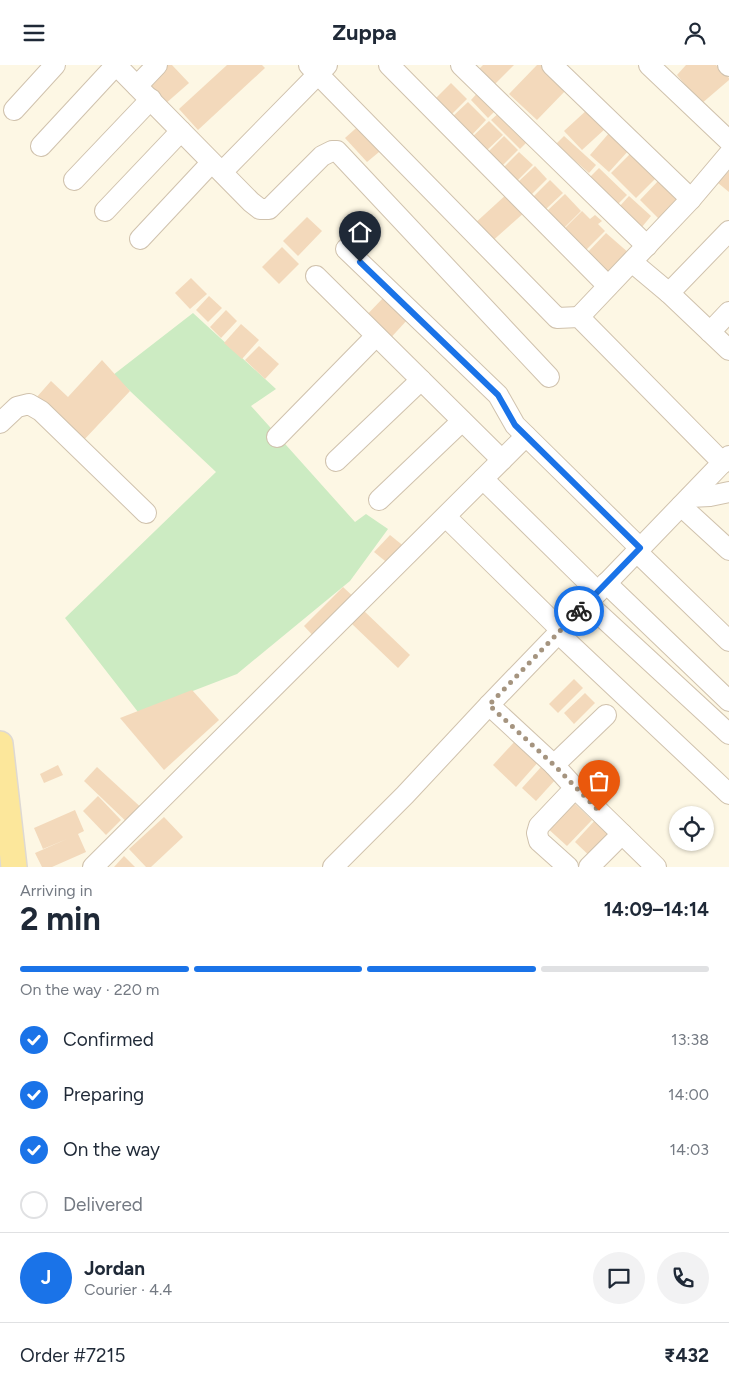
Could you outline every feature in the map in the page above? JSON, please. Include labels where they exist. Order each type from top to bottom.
[{"type":"main road","points":[[0,745],[14,867]]},
{"type":"street","points":[[14,110],[54,65]]},
{"type":"street","points":[[41,146],[116,65],[251,203],[260,209],[269,209],[322,155],[337,151],[549,377]]},
{"type":"street","points":[[74,180],[144,93],[157,65]]},
{"type":"street","points":[[389,65],[608,287]]},
{"type":"street","points":[[461,65],[647,246]]},
{"type":"street","points":[[552,65],[690,199]]},
{"type":"street","points":[[649,65],[729,141]]},
{"type":"street","points":[[140,239],[318,68],[557,318],[579,317],[647,246],[729,154]]},
{"type":"street","points":[[105,211],[181,131]]},
{"type":"street","points":[[669,293],[729,231]]},
{"type":"street","points":[[346,249],[498,395],[515,425],[729,641]]},
{"type":"street","points":[[632,262],[669,293],[729,349]]},
{"type":"street","points":[[316,276],[502,460]]},
{"type":"street","points":[[710,332],[729,313]]},
{"type":"street","points":[[333,867],[405,795],[726,459],[579,317]]},
{"type":"street","points":[[277,437],[376,336]]},
{"type":"street","points":[[336,461],[421,380]]},
{"type":"street","points":[[0,423],[17,407],[29,404],[41,411],[146,513]]},
{"type":"street","points":[[378,500],[462,421]]},
{"type":"street","points":[[93,867],[526,436]]},
{"type":"street","points":[[483,479],[597,593],[729,734]]},
{"type":"street","points":[[686,501],[729,492]]},
{"type":"street","points":[[686,501],[729,550]]},
{"type":"street","points":[[446,517],[560,631],[729,794]]},
{"type":"street","points":[[597,593],[729,701]]},
{"type":"street","points":[[489,705],[554,765],[656,867]]},
{"type":"street","points":[[554,765],[606,715]]},
{"type":"street","points":[[568,867],[539,841],[537,833],[539,826],[575,788]]},
{"type":"street","points":[[589,867],[622,834]]},
{"type":"green space","points":[[193,313],[276,389],[251,406],[355,522],[366,514],[388,529],[350,581],[237,674],[138,712],[65,618],[216,472],[113,375]]},
{"type":"building","points":[[163,65],[172,65],[189,83],[165,104],[144,82]]},
{"type":"building","points":[[227,65],[262,65],[265,68],[198,130],[179,109]]},
{"type":"building","points":[[483,65],[514,65],[492,87],[477,71]]},
{"type":"building","points":[[537,65],[542,65],[567,89],[537,120],[509,94]]},
{"type":"building","points":[[686,65],[716,65],[729,80],[701,104],[677,75]]},
{"type":"building","points":[[451,83],[467,99],[449,117],[433,101]]},
{"type":"building","points":[[480,90],[498,108],[488,118],[471,100]]},
{"type":"building","points":[[468,102],[486,120],[470,137],[451,118]]},
{"type":"building","points":[[588,109],[606,128],[582,150],[564,131]]},
{"type":"building","points":[[501,111],[529,140],[520,149],[491,120]]},
{"type":"building","points":[[489,121],[503,135],[485,152],[471,138]]},
{"type":"building","points":[[363,122],[385,147],[367,162],[345,138]]},
{"type":"building","points":[[610,132],[629,150],[609,172],[590,155]]},
{"type":"building","points":[[504,136],[518,150],[501,167],[487,153]]},
{"type":"building","points":[[564,136],[596,165],[589,173],[556,144]]},
{"type":"building","points":[[519,152],[533,165],[516,182],[503,168]]},
{"type":"building","points":[[632,152],[657,177],[636,198],[611,173]]},
{"type":"building","points":[[535,166],[547,179],[531,195],[518,182]]},
{"type":"building","points":[[599,168],[627,195],[618,204],[590,177]]},
{"type":"building","points":[[729,171],[729,192],[718,183]]},
{"type":"building","points":[[660,179],[683,201],[662,222],[640,200]]},
{"type":"building","points":[[550,180],[563,193],[545,210],[533,197]]},
{"type":"building","points":[[508,193],[525,212],[489,244],[473,225]]},
{"type":"building","points":[[565,194],[581,211],[563,229],[546,212]]},
{"type":"building","points":[[629,196],[651,216],[642,227],[619,207]]},
{"type":"building","points":[[582,211],[590,219],[595,215],[602,221],[598,224],[605,231],[586,250],[565,228]]},
{"type":"building","points":[[307,217],[322,231],[298,256],[283,241]]},
{"type":"building","points":[[606,233],[630,254],[611,278],[586,254]]},
{"type":"building","points":[[282,247],[299,264],[279,284],[262,267]]},
{"type":"building","points":[[191,278],[207,294],[190,309],[175,293]]},
{"type":"building","points":[[209,296],[222,308],[208,322],[196,310]]},
{"type":"building","points":[[385,296],[408,319],[386,343],[362,320]]},
{"type":"building","points":[[226,310],[237,321],[221,338],[210,327]]},
{"type":"building","points":[[241,324],[259,340],[242,359],[224,343]]},
{"type":"building","points":[[259,346],[279,364],[265,379],[245,360]]},
{"type":"building","points":[[102,360],[130,391],[81,443],[36,398],[51,381],[68,397]]},
{"type":"building","points":[[390,535],[406,548],[390,565],[374,552]]},
{"type":"building","points":[[343,587],[358,601],[318,641],[304,626]]},
{"type":"building","points":[[363,610],[410,655],[398,668],[351,623]]},
{"type":"building","points":[[574,679],[583,688],[558,713],[549,704]]},
{"type":"building","points":[[192,690],[219,720],[164,770],[120,718]]},
{"type":"building","points":[[585,693],[595,703],[574,724],[564,713]]},
{"type":"building","points":[[517,739],[540,760],[516,787],[493,765]]},
{"type":"building","points":[[58,765],[63,775],[44,783],[40,774]]},
{"type":"building","points":[[542,766],[556,779],[536,801],[522,788]]},
{"type":"building","points":[[97,767],[146,812],[132,827],[84,781]]},
{"type":"building","points":[[98,796],[121,820],[106,835],[83,811]]},
{"type":"building","points":[[570,799],[592,820],[567,846],[545,826]]},
{"type":"building","points":[[75,810],[84,831],[78,834],[86,852],[52,867],[42,867],[35,853],[67,839],[43,849],[34,828]]},
{"type":"building","points":[[164,817],[183,837],[151,867],[146,867],[129,849]]},
{"type":"building","points":[[598,817],[618,836],[595,861],[575,842]]},
{"type":"building","points":[[124,856],[135,867],[114,867]]},
{"type":"way so far","points":[[579,611],[489,705],[554,765],[599,811]]},
{"type":"route","points":[[360,262],[498,395],[515,425],[640,548],[579,611]]}]
